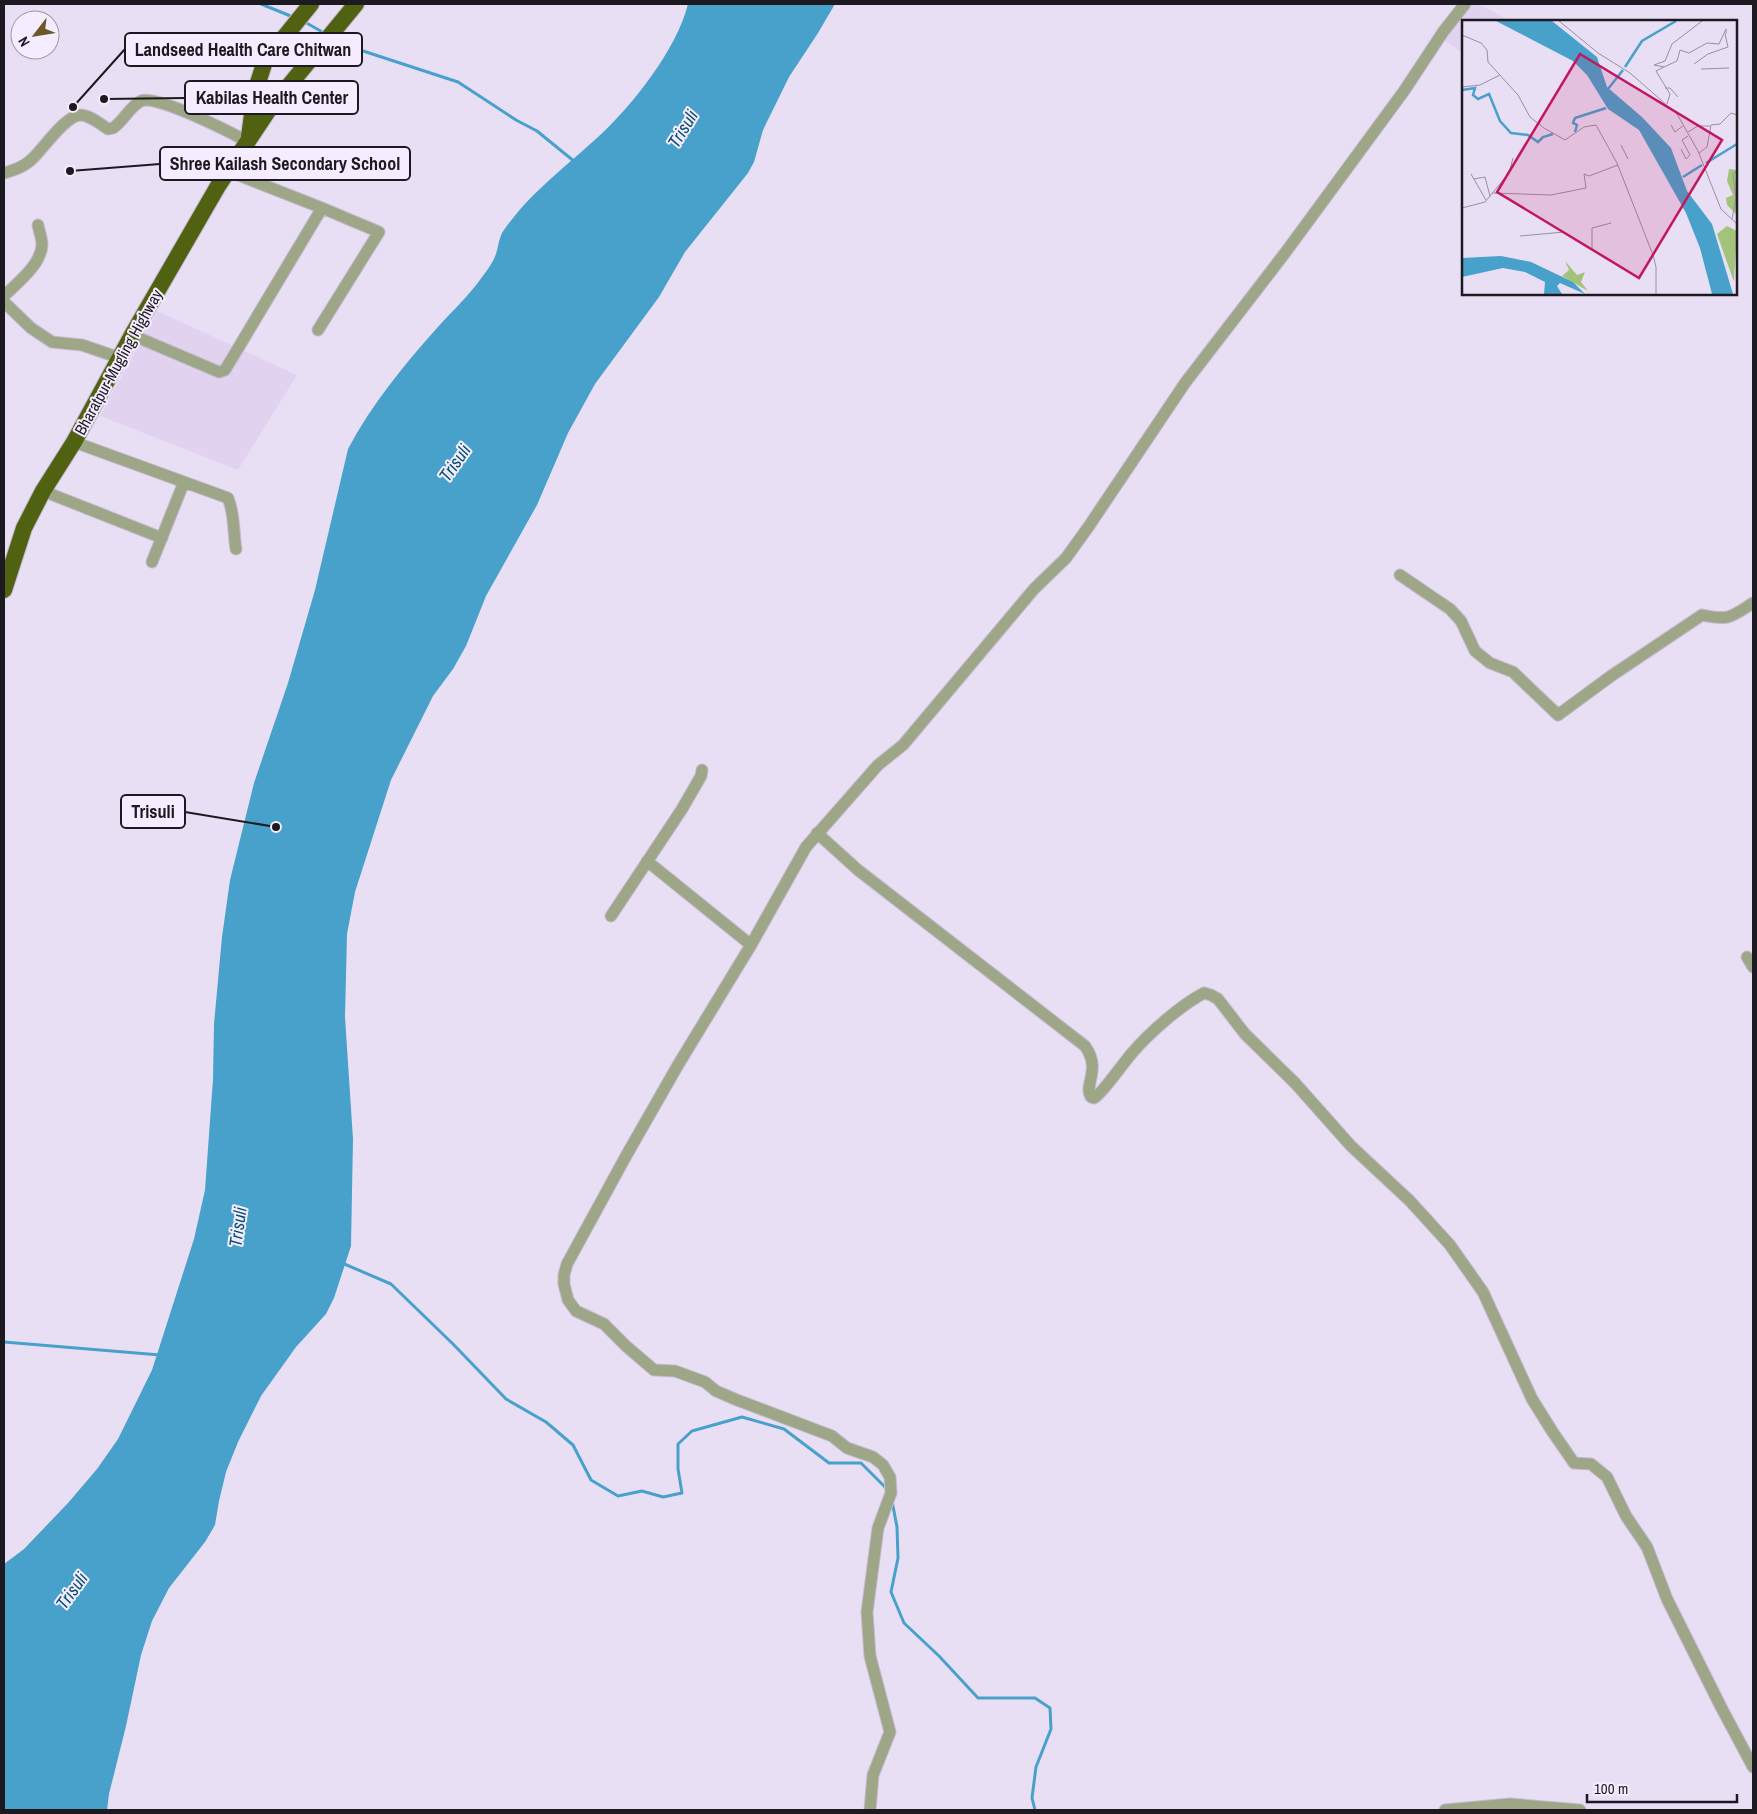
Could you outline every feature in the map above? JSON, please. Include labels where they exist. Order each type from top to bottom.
[{"type":"highway","name":"Bharatpur-Mugling Highway","points":[[248,142],[255,92],[266,61],[311,4]]},
{"type":"highway","name":"Bharatpur-Mugling Highway","points":[[4,590],[24,528],[43,491],[74,442],[132,335],[228,171],[268,112],[356,4]]},
{"type":"street","points":[[870,1810],[873,1774],[890,1732],[870,1656],[867,1612],[878,1528],[891,1494],[890,1477],[883,1466],[873,1457],[848,1448],[832,1436],[737,1400],[716,1391],[705,1382],[675,1371],[654,1370],[604,1324],[576,1311],[568,1300],[564,1284],[567,1264],[619,1168],[678,1065],[751,946],[806,846],[878,764],[903,745],[1034,589],[1066,558],[1185,383],[1285,253],[1404,91],[1443,32],[1465,4]]},
{"type":"street","points":[[4,173],[22,166],[32,159],[61,126],[77,116],[87,116],[108,129],[113,128],[142,100],[148,99],[221,127],[248,142]]},
{"type":"street","points":[[228,171],[379,232],[318,330]]},
{"type":"street","points":[[132,335],[219,372],[225,370],[322,208]]},
{"type":"street","points":[[4,296],[35,263],[42,244],[38,224]]},
{"type":"street","points":[[4,302],[31,328],[52,342],[82,345],[120,358]]},
{"type":"street","points":[[74,442],[228,498],[233,511],[233,533],[236,549]]},
{"type":"street","points":[[152,562],[184,482]]},
{"type":"street","points":[[43,491],[162,538]]},
{"type":"street","points":[[1400,575],[1450,609],[1461,621],[1475,651],[1490,663],[1513,672],[1558,715],[1611,676],[1702,615],[1722,620],[1753,603]]},
{"type":"street","points":[[611,916],[682,809],[701,776],[702,770]]},
{"type":"street","points":[[818,833],[858,870],[1085,1046],[1090,1053],[1094,1067],[1088,1090],[1090,1097],[1094,1098],[1101,1094],[1113,1075],[1133,1051],[1178,1010],[1204,993],[1211,994],[1218,999],[1245,1034],[1295,1083],[1351,1146],[1410,1201],[1450,1245],[1483,1292],[1532,1399],[1552,1431],[1574,1463],[1591,1464],[1607,1477],[1626,1516],[1647,1547],[1667,1599],[1720,1707],[1753,1767]]},
{"type":"street","points":[[647,861],[751,946]]},
{"type":"street","points":[[1747,957],[1753,967]]},
{"type":"street","points":[[1445,1810],[1510,1804],[1580,1810]]},
{"type":"shaded area","points":[[1465,4],[1478,4],[1509,20],[1462,20],[1462,52],[1440,37]]},
{"type":"shaded area","points":[[157,311],[297,375],[238,470],[100,416]]},
{"type":"water","points":[[688,4],[835,4],[789,77],[763,130],[754,162],[748,173],[685,252],[659,297],[595,384],[568,433],[537,505],[486,596],[466,646],[453,669],[433,696],[391,780],[355,892],[347,934],[345,1017],[353,1139],[351,1246],[334,1298],[326,1314],[296,1347],[261,1396],[238,1442],[226,1472],[215,1525],[205,1542],[169,1588],[152,1621],[141,1655],[107,1810],[4,1810],[4,1564],[24,1549],[68,1503],[97,1469],[118,1439],[152,1370],[194,1239],[205,1190],[213,1079],[214,1024],[222,937],[230,880],[254,783],[288,683],[315,590],[348,449],[367,417],[400,371],[472,291],[486,272],[496,254],[502,233],[523,206],[611,124],[652,76],[674,39]]},
{"type":"waterway","points":[[261,4],[293,17]]},
{"type":"waterway","points":[[303,21],[326,34]]},
{"type":"waterway","points":[[334,38],[357,49],[458,82],[516,120],[537,131],[575,162]]},
{"type":"waterway","points":[[342,1263],[391,1284],[506,1399],[546,1422],[573,1445],[591,1480],[618,1496],[642,1491],[663,1497],[682,1493],[678,1469],[678,1444],[692,1431],[742,1417],[784,1429],[829,1463],[861,1463],[887,1489]]},
{"type":"waterway","points":[[4,1342],[160,1355]]},
{"type":"waterway","points":[[892,1501],[897,1527],[898,1558],[891,1592],[904,1623],[939,1656],[978,1698],[1035,1698],[1050,1708],[1051,1729],[1036,1767],[1032,1798],[1035,1810]]},
{"type":"place","name":"Kabilas Health Center","points":[[104,99]]},
{"type":"place","name":"Landseed Health Care Chitwan","points":[[73,107]]},
{"type":"place","name":"Shree Kailash Secondary School","points":[[70,171]]},
{"type":"place","name":"Trisuli","points":[[276,827]]}]
